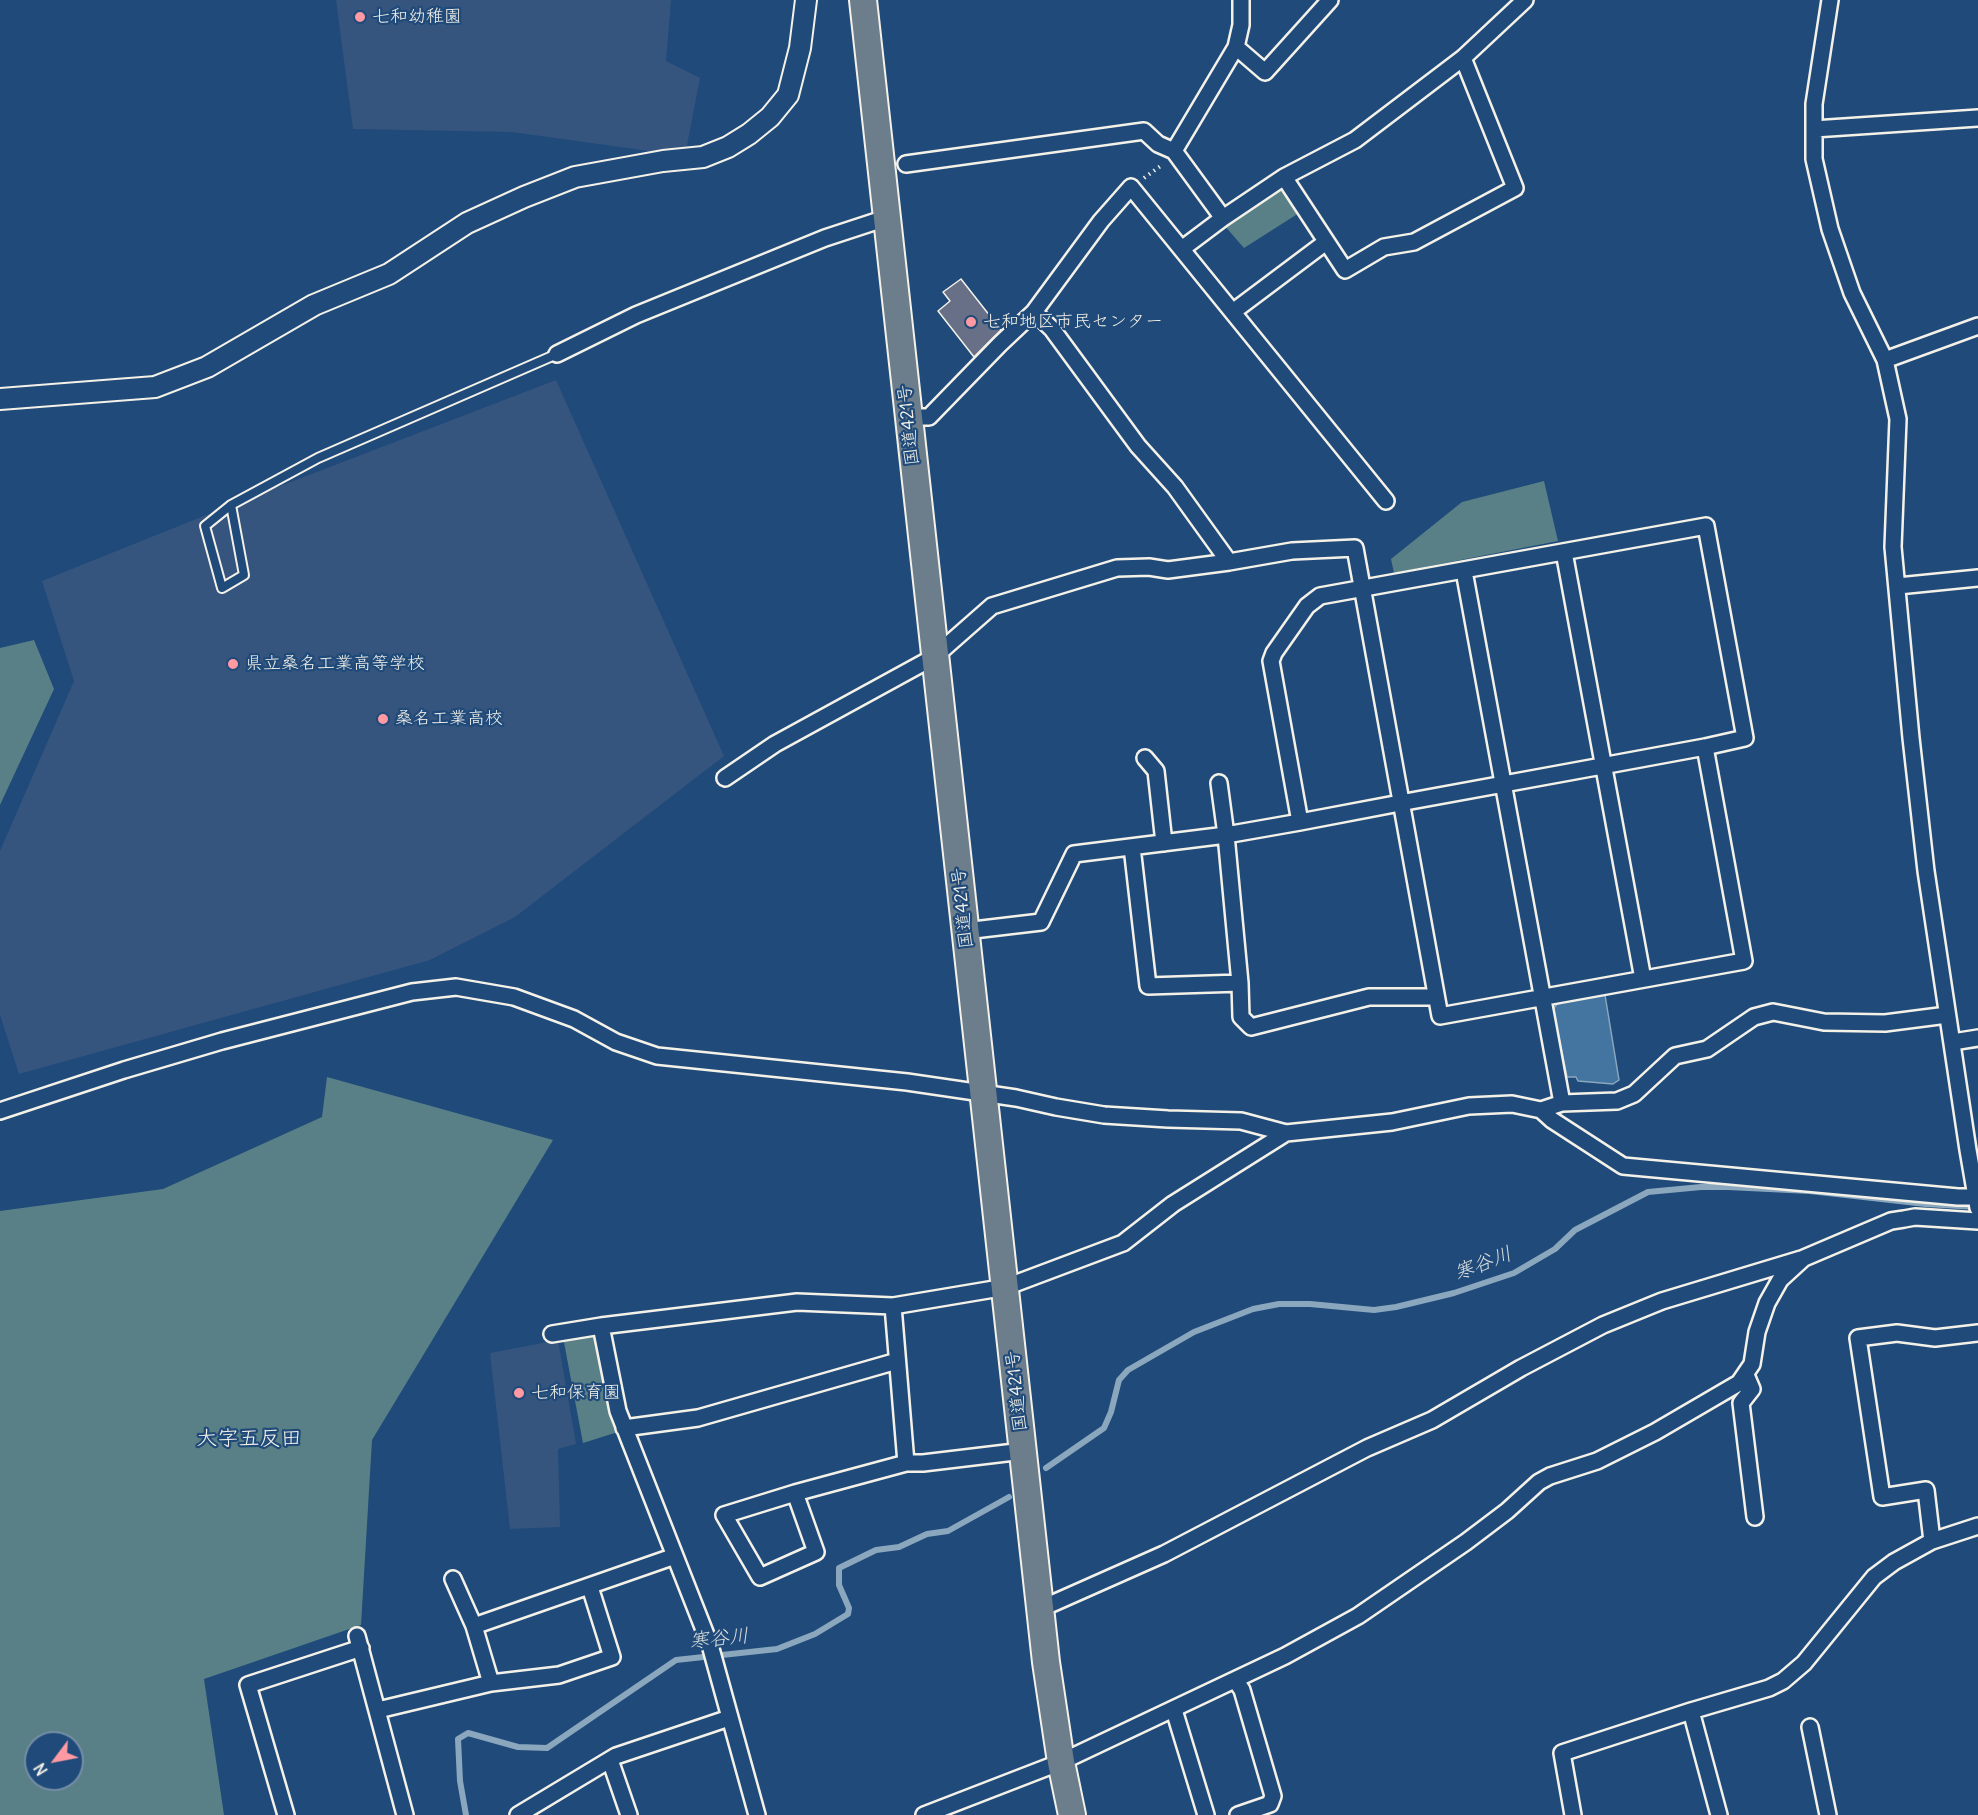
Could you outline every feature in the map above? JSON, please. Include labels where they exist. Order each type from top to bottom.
[{"type":"highway","name":"国道421号","points":[[863,0],[1041,1609],[1061,1762],[1072,1815]]},
{"type":"street","points":[[0,399],[155,387],[207,367],[314,305],[389,274],[467,223],[524,197],[575,177],[663,161],[703,157],[728,147],[770,117],[788,94],[800,48],[806,0]]},
{"type":"street","points":[[1175,153],[1236,47],[1241,25],[1241,0]]},
{"type":"street","points":[[1236,47],[1265,72],[1330,0]]},
{"type":"street","points":[[1183,248],[1284,177],[1354,140],[1463,58],[1525,0]]},
{"type":"street","points":[[1830,0],[1814,104],[1814,159],[1830,229],[1852,292],[1885,360],[1898,419],[1893,547],[1911,738],[1926,871],[1978,1208]]},
{"type":"street","points":[[1284,177],[1344,270],[1384,246],[1414,242],[1515,188],[1463,58]]},
{"type":"street","points":[[1814,129],[1978,118]]},
{"type":"street","points":[[906,164],[1144,131],[1158,144],[1175,153],[1223,218]]},
{"type":"street","points":[[908,417],[929,417],[1034,312],[1101,220],[1131,187],[1183,248],[1386,501]]},
{"type":"street","points":[[557,354],[636,315],[825,238],[886,218]]},
{"type":"street","points":[[1234,311],[1326,242]]},
{"type":"street","points":[[1034,312],[1052,329],[1138,446],[1175,488],[1229,562]]},
{"type":"street","points":[[1885,360],[1978,326]]},
{"type":"street","points":[[965,931],[1041,922],[1074,854],[1226,835],[1300,822],[1705,747],[1745,738],[1706,526],[1320,596],[1307,606],[1270,661],[1300,822]]},
{"type":"street","points":[[725,778],[775,744],[934,657],[992,606],[1117,568],[1149,567],[1168,570],[1292,551],[1355,548],[1440,1016],[1744,961],[1705,747]]},
{"type":"street","points":[[1564,552],[1643,979]]},
{"type":"street","points":[[1464,571],[1562,1103]]},
{"type":"street","points":[[1898,586],[1968,577],[1978,578]]},
{"type":"street","points":[[1145,758],[1156,771],[1164,843]]},
{"type":"street","points":[[1219,783],[1240,982],[1241,1017],[1251,1027],[1369,997],[1436,997]]},
{"type":"street","points":[[1132,847],[1148,986],[1240,982]]},
{"type":"street","points":[[0,1111],[124,1070],[233,1038],[412,992],[456,987],[514,997],[574,1019],[616,1042],[657,1056],[907,1082],[1104,1115],[1241,1120],[1286,1133],[1392,1122],[1469,1106],[1512,1104],[1541,1110],[1562,1103],[1617,1101],[1634,1094],[1675,1056],[1707,1049],[1754,1017],[1773,1012],[1824,1022],[1875,1023],[1947,1016]]},
{"type":"street","points":[[1953,1042],[1978,1038]]},
{"type":"street","points":[[1541,1110],[1552,1120],[1623,1166],[1978,1197]]},
{"type":"street","points":[[552,1334],[797,1302],[893,1306],[1006,1287],[1123,1243],[1173,1204],[1286,1133]]},
{"type":"street","points":[[1041,1609],[1164,1554],[1367,1448],[1432,1420],[1521,1368],[1603,1325],[1662,1301],[1804,1258],[1891,1221],[1915,1217],[1978,1221]]},
{"type":"street","points":[[924,1815],[1061,1762],[1286,1656],[1358,1616],[1466,1542],[1508,1511],[1539,1482],[1550,1476],[1581,1468],[1612,1454],[1739,1383],[1752,1364],[1757,1332],[1767,1303],[1780,1280],[1804,1258]]},
{"type":"street","points":[[893,1306],[906,1463]]},
{"type":"street","points":[[601,1326],[618,1411],[710,1645],[757,1815]]},
{"type":"street","points":[[1932,1541],[1926,1490],[1882,1497],[1858,1338],[1897,1333],[1935,1338],[1978,1333]]},
{"type":"street","points":[[624,1428],[698,1418],[897,1361]]},
{"type":"street","points":[[1746,1375],[1752,1389],[1741,1403],[1755,1517]]},
{"type":"street","points":[[795,1493],[816,1552],[760,1577],[724,1515],[795,1493],[906,1463],[1023,1451]]},
{"type":"street","points":[[1573,1815],[1562,1753],[1769,1688],[1783,1681],[1804,1663],[1874,1577],[1894,1562],[1932,1541],[1978,1526]]},
{"type":"street","points":[[474,1626],[675,1556]]},
{"type":"street","points":[[453,1579],[474,1626],[491,1683]]},
{"type":"street","points":[[378,1710],[491,1683],[559,1675],[612,1657],[590,1587]]},
{"type":"street","points":[[286,1815],[248,1685],[359,1642],[405,1815]]},
{"type":"street","points":[[1236,1680],[1242,1690],[1273,1796],[1270,1804],[1238,1815]]},
{"type":"street","points":[[1174,1710],[1206,1815]]},
{"type":"street","points":[[1691,1711],[1719,1815]]},
{"type":"street","points":[[518,1815],[616,1756],[729,1718]]},
{"type":"street","points":[[1810,1727],[1828,1815]]},
{"type":"street","points":[[610,1760],[629,1815]]},
{"type":"lane","points":[[231,505],[244,575],[222,588],[205,526],[231,505],[318,458],[557,354]]},
{"type":"path","points":[[1131,187],[1175,153]]},
{"type":"shaded area","points":[[336,0],[671,0],[666,61],[700,78],[685,156],[512,132],[353,129]]},
{"type":"shaded area","name":"桑名工業高校","points":[[556,380],[724,756],[515,917],[430,960],[19,1074],[0,1015],[0,851],[74,681],[42,581],[231,505]]},
{"type":"shaded area","points":[[1605,995],[1619,1080],[1613,1084],[1578,1081],[1576,1077],[1567,1077],[1553,1009],[1558,1003]]},
{"type":"shaded area","points":[[558,1340],[576,1444],[558,1449],[560,1527],[510,1529],[490,1353]]},
{"type":"green space","points":[[1278,189],[1286,193],[1299,213],[1244,248],[1224,225]]},
{"type":"green space","points":[[1544,481],[1558,541],[1394,573],[1391,559],[1462,502]]},
{"type":"green space","points":[[34,640],[54,689],[0,805],[0,648]]},
{"type":"green space","points":[[327,1077],[553,1140],[372,1440],[361,1625],[204,1679],[224,1815],[0,1815],[0,1211],[163,1189],[322,1117]]},
{"type":"green space","points":[[598,1330],[621,1431],[583,1443],[563,1337]]},
{"type":"building","name":"七和地区市民センター","points":[[961,279],[1001,330],[974,357],[938,311],[950,301],[943,292]]},
{"type":"waterway","name":"寒谷川","points":[[1046,1468],[1104,1428],[1111,1412],[1119,1380],[1128,1370],[1194,1332],[1253,1309],[1279,1304],[1310,1304],[1374,1310],[1454,1293],[1514,1273],[1555,1249],[1575,1230],[1648,1192],[1728,1187],[1810,1191],[1926,1204],[1977,1207]]},
{"type":"waterway","name":"寒谷川","points":[[466,1815],[460,1781],[458,1739],[468,1733],[518,1747],[547,1748],[676,1660],[777,1649],[815,1634],[848,1614],[849,1608],[839,1585],[839,1568],[876,1550],[899,1547],[927,1534],[948,1531],[1009,1497]]},
{"type":"place","name":"七和幼稚園","points":[[360,17]]},
{"type":"place","name":"七和地区市民センター","points":[[971,322]]},
{"type":"place","name":"県立桑名工業高等学校","points":[[233,664]]},
{"type":"place","name":"桑名工業高校","points":[[383,719]]},
{"type":"place","name":"七和保育園","points":[[519,1393]]},
{"type":"district","name":"大字五反田","points":[[249,1439]]}]
